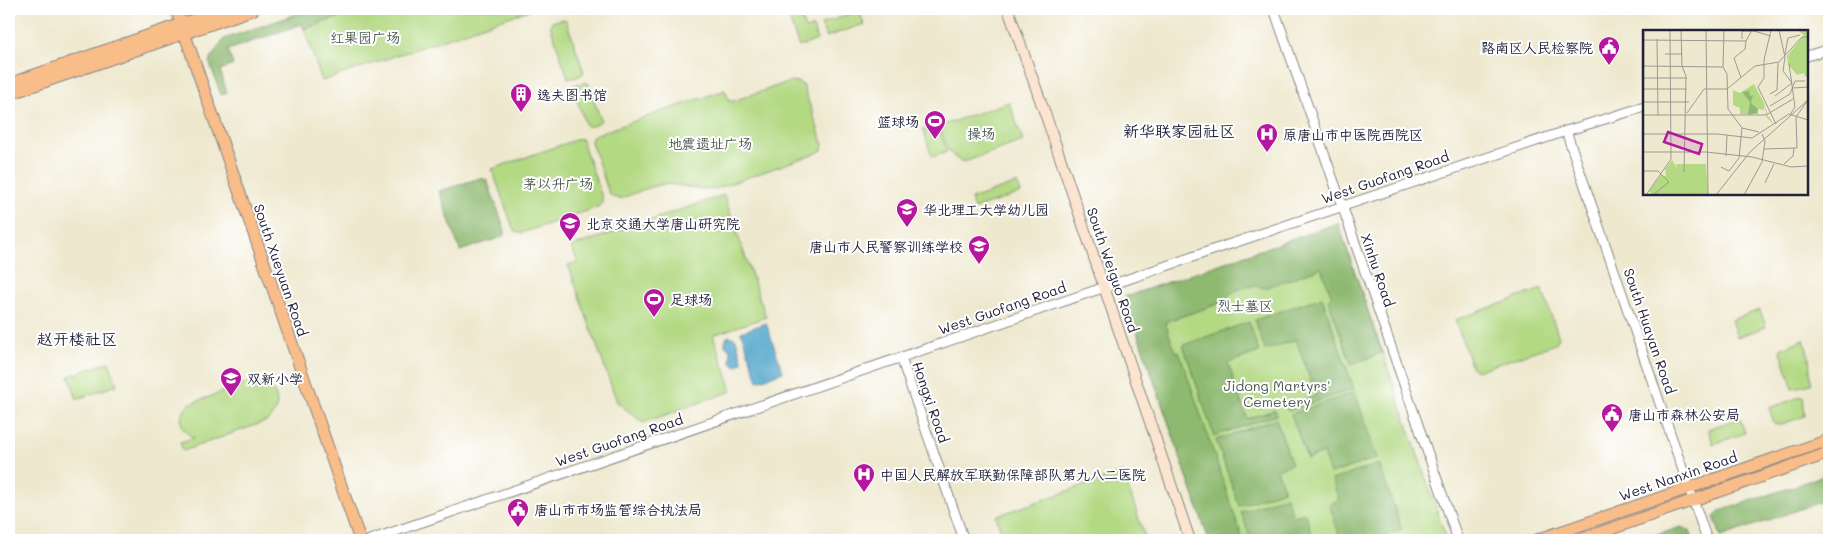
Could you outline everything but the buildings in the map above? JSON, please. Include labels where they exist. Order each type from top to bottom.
[{"type":"main road","name":"South Xueyuan Road","points":[[176,9],[360,540]]},
{"type":"main road","points":[[9,94],[183,28],[225,9]]},
{"type":"main road","points":[[9,84],[183,28],[254,9]]},
{"type":"main road","name":"South Weiguo Road","points":[[1008,9],[1190,540]]},
{"type":"main road","name":"West Nanxin Road","points":[[1537,540],[1829,440]]},
{"type":"main road","name":"West Nanxin Road","points":[[1580,540],[1829,454]]},
{"type":"street","name":"Xinhu Road","points":[[1274,9],[1458,540]]},
{"type":"street","points":[[1808,56],[1829,50]]},
{"type":"street","name":"West Guofang Road","points":[[370,540],[1342,206],[1643,107]]},
{"type":"street","name":"South Huayan Road","points":[[1566,131],[1708,540]]},
{"type":"street","name":"Hongxi Road","points":[[901,358],[964,540]]},
{"type":"green space","points":[[311,9],[362,9],[304,29],[302,24],[228,50],[233,65],[220,70],[227,93],[221,95],[209,61],[224,39]]},
{"type":"green space","name":"红果园广场","points":[[362,9],[532,9],[322,81],[304,29]]},
{"type":"green space","points":[[859,11],[864,24],[826,37],[821,24]]},
{"type":"green space","points":[[797,12],[800,14],[805,29],[813,27],[817,40],[799,47],[788,16]]},
{"type":"green space","points":[[566,20],[584,72],[572,78],[568,78],[550,25],[552,22]]},
{"type":"green space","name":"地震遗址广场","points":[[792,81],[803,85],[823,144],[822,150],[715,189],[662,184],[620,199],[613,197],[609,193],[591,142],[592,137],[725,90],[730,102]]},
{"type":"green space","points":[[588,83],[601,120],[590,126],[586,126],[573,88],[574,85]]},
{"type":"green space","name":"操场","points":[[1009,102],[1023,141],[964,162],[958,160],[950,152],[940,126]]},
{"type":"green space","name":"篮球场","points":[[937,124],[947,152],[932,157],[923,129]]},
{"type":"green space","name":"茅以升广场","points":[[581,138],[602,197],[602,203],[598,207],[522,233],[516,232],[492,169]]},
{"type":"green space","points":[[480,178],[487,180],[505,234],[502,237],[460,251],[439,191]]},
{"type":"green space","points":[[1017,183],[1021,193],[974,209],[971,199]]},
{"type":"green space","points":[[724,195],[766,317],[713,335],[732,391],[643,423],[617,402],[568,265],[578,262],[571,247]]},
{"type":"green space","name":"Jidong Martyrs' Cemetery","points":[[1338,223],[1447,540],[1209,540],[1125,297]]},
{"type":"green space","points":[[1338,223],[1382,353],[1351,364],[1328,299],[1332,297],[1321,268],[1265,288],[1253,286],[1237,290],[1221,303],[1165,322],[1175,352],[1179,351],[1243,540],[1209,540],[1125,297]]},
{"type":"green space","points":[[1542,289],[1559,338],[1555,344],[1477,371],[1472,368],[1455,320]]},
{"type":"green space","points":[[1322,297],[1354,389],[1288,411],[1286,406],[1316,396],[1296,340],[1265,350],[1255,320]]},
{"type":"green space","points":[[1760,310],[1766,327],[1737,337],[1731,320]]},
{"type":"green space","points":[[1249,322],[1259,352],[1228,363],[1247,419],[1275,410],[1277,415],[1214,436],[1183,345]]},
{"type":"green space","points":[[1804,339],[1809,357],[1811,384],[1793,388],[1780,349]]},
{"type":"green space","points":[[109,362],[117,385],[77,399],[69,376]]},
{"type":"green space","points":[[258,381],[270,388],[276,398],[276,410],[267,421],[183,451],[180,442],[194,438],[185,431],[181,422],[185,408],[189,404]]},
{"type":"green space","points":[[1355,392],[1377,458],[1330,474],[1323,453],[1307,459],[1291,414]]},
{"type":"green space","points":[[1803,396],[1805,416],[1779,425],[1774,423],[1769,408]]},
{"type":"green space","points":[[1740,418],[1745,433],[1713,444],[1708,429]]},
{"type":"green space","points":[[1276,419],[1292,464],[1277,469],[1284,490],[1239,506],[1216,440]]},
{"type":"green space","points":[[1379,464],[1402,530],[1373,540],[1341,540],[1329,504],[1339,500],[1332,480]]},
{"type":"green space","points":[[1123,472],[1146,540],[1004,540],[996,516]]},
{"type":"green space","points":[[1829,473],[1829,499],[1721,537],[1714,517],[1720,511]]},
{"type":"green space","points":[[1286,496],[1293,516],[1305,513],[1314,540],[1251,540],[1241,512]]},
{"type":"green space","points":[[1681,527],[1690,531],[1693,540],[1641,540]]},
{"type":"water","points":[[766,323],[783,372],[758,381],[741,332]]},
{"type":"water","points":[[730,336],[736,339],[742,359],[742,363],[736,366],[731,363],[730,349],[725,346],[727,337]]},
{"type":"place","name":"路南区人民检察院","points":[[1609,66]]},
{"type":"place","name":"逸夫图书馆","points":[[521,113]]},
{"type":"place","name":"篮球场","points":[[935,140]]},
{"type":"place","name":"原唐山市中医院西院区","points":[[1267,153]]},
{"type":"place","name":"华北理工大学幼儿园","points":[[907,228]]},
{"type":"place","name":"北京交通大学唐山研究院","points":[[570,242]]},
{"type":"place","name":"唐山市人民警察训练学校","points":[[979,265]]},
{"type":"place","name":"足球场","points":[[654,318]]},
{"type":"place","name":"双新小学","points":[[231,397]]},
{"type":"place","name":"唐山市森林公安局","points":[[1612,433]]},
{"type":"place","name":"中国人民解放军联勤保障部队第九八二医院","points":[[864,493]]},
{"type":"place","name":"唐山市市场监管综合执法局","points":[[518,528]]},
{"type":"district","name":"新华联家园社区","points":[[1179,130]]},
{"type":"district","name":"赵开楼社区","points":[[77,338]]},
{"type":"park label","name":"烈士墓区","points":[[1245,305]]}]
